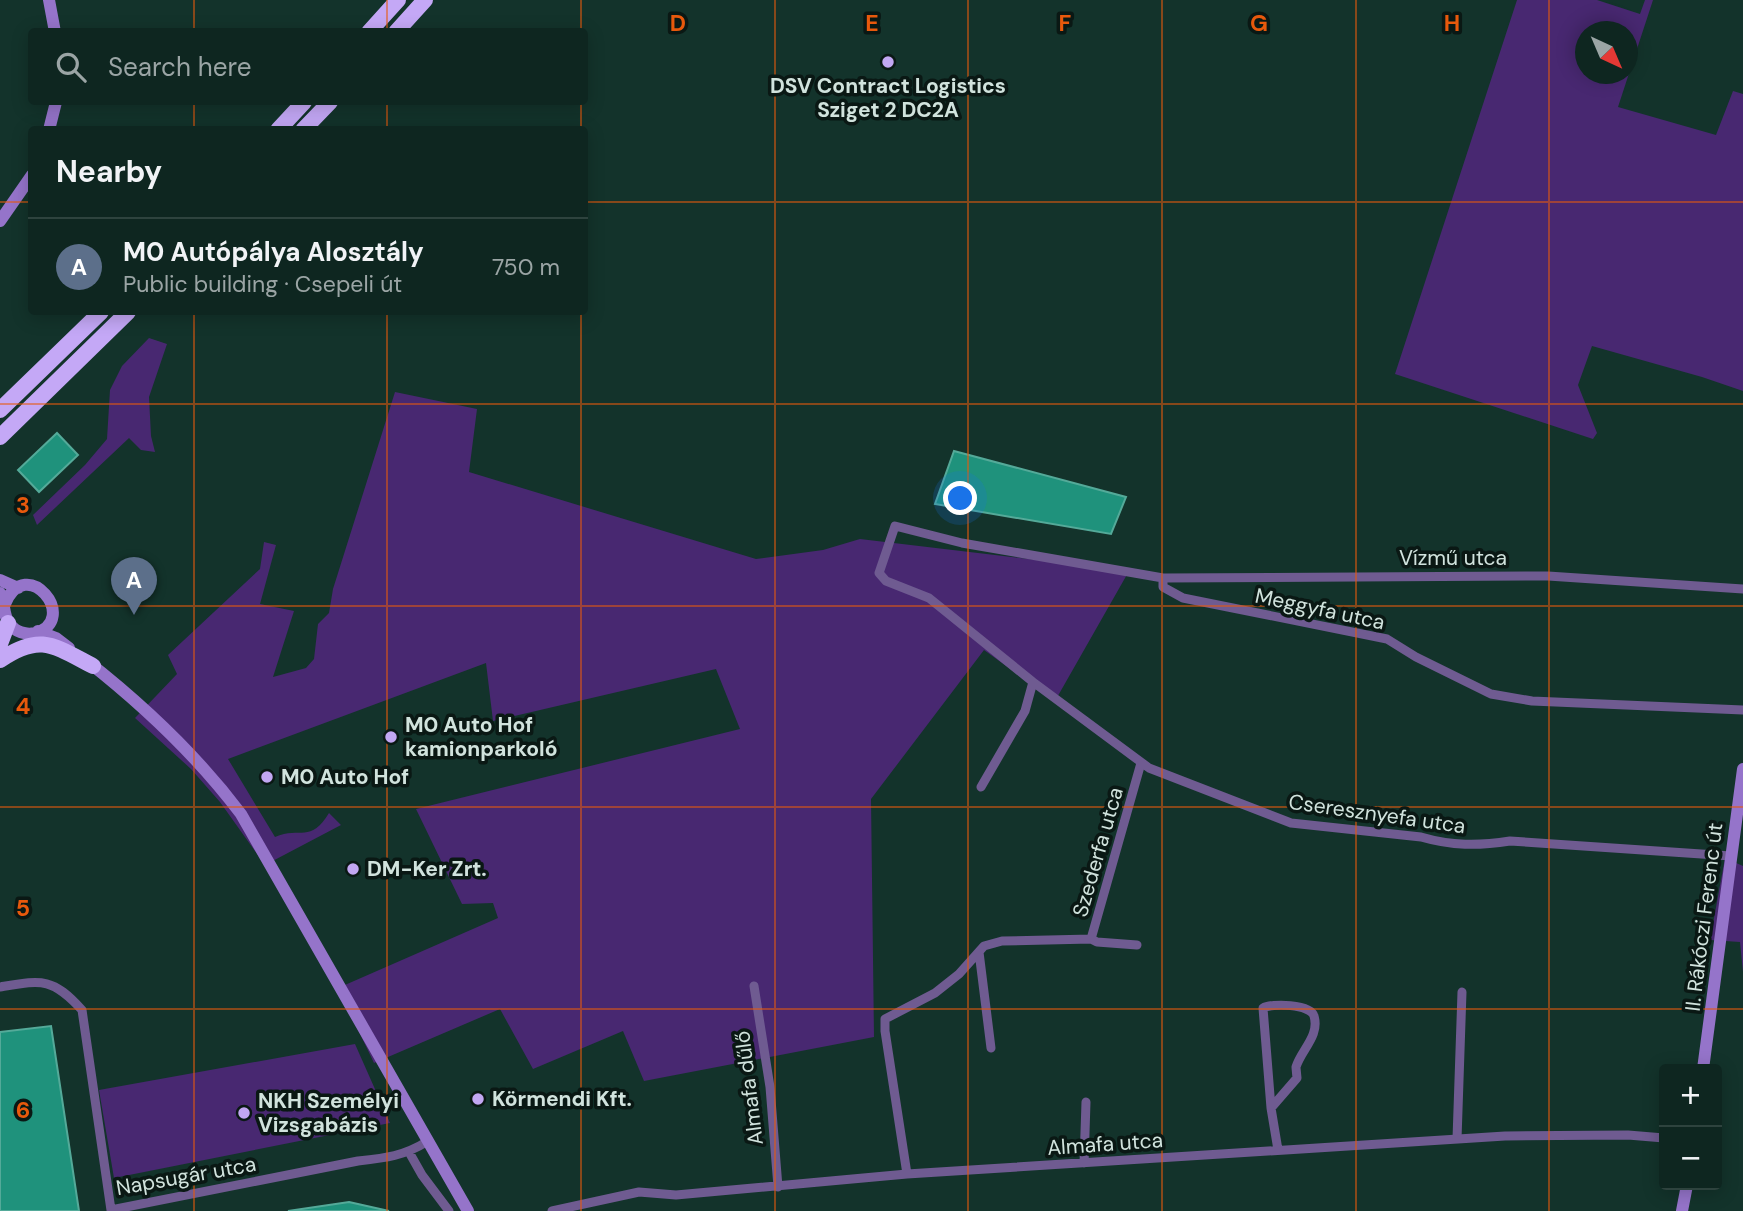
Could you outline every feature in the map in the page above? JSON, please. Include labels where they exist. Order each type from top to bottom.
[{"type":"highway","points":[[373,28],[398,0]]},
{"type":"highway","points":[[400,28],[425,0]]},
{"type":"highway","points":[[282,126],[301,105]]},
{"type":"highway","points":[[307,126],[327,105]]},
{"type":"highway","points":[[0,410],[98,315]]},
{"type":"highway","points":[[0,437],[125,315]]},
{"type":"highway","points":[[0,644],[8,623]]},
{"type":"highway","points":[[0,658],[13,642],[32,632]]},
{"type":"highway","points":[[0,658],[18,648],[42,643],[93,666]]},
{"type":"street","points":[[49,0],[54,28]]},
{"type":"street","points":[[50,126],[55,106]]},
{"type":"street","points":[[0,220],[28,181]]},
{"type":"street","name":"Cseresznyefa utca","points":[[1163,578],[962,543],[895,526],[881,566],[880,577],[929,598],[1033,682],[1141,763],[1290,823],[1421,837],[1476,846],[1510,841],[1731,856]]},
{"type":"street","name":"Vízmű utca","points":[[1163,578],[1548,576],[1743,589]]},
{"type":"street","name":"Meggyfa utca","points":[[1163,578],[1163,587],[1183,598],[1387,639],[1416,657],[1491,694],[1532,701],[1743,710]]},
{"type":"street","points":[[0,580],[18,588],[33,586],[45,592],[52,603],[51,617],[44,628],[32,632]]},
{"type":"street","points":[[18,588],[8,597],[2,598],[8,623],[13,628],[56,639],[93,666]]},
{"type":"street","points":[[51,617],[93,666],[198,762],[241,814],[468,1211]]},
{"type":"street","points":[[981,787],[1025,711],[1033,682]]},
{"type":"street","name":"Szederfa utca","points":[[907,1174],[885,1031],[886,1020],[948,984],[989,943],[1091,939],[1141,763]]},
{"type":"street","name":"II. Rákóczi Ferenc út","points":[[1704,1064],[1743,769]]},
{"type":"street","points":[[1091,939],[1097,942],[1137,945]]},
{"type":"street","points":[[979,952],[991,1048]]},
{"type":"street","name":"Napsugár utca","points":[[0,987],[45,981],[66,993],[82,1010],[111,1210],[409,1152],[428,1141]]},
{"type":"street","name":"Almafa dűlő","points":[[754,986],[770,1087],[778,1187]]},
{"type":"street","points":[[1457,1139],[1462,992]]},
{"type":"street","points":[[1271,1108],[1297,1078],[1296,1067],[1312,1038],[1315,1016],[1305,1008],[1269,1004],[1263,1008],[1271,1108],[1278,1150]]},
{"type":"street","points":[[1084,1163],[1086,1102]]},
{"type":"street","name":"Almafa utca","points":[[552,1211],[648,1191],[676,1195],[907,1174],[1505,1136],[1659,1138]]},
{"type":"street","points":[[409,1152],[422,1175],[449,1211]]},
{"type":"street","points":[[1682,1211],[1686,1190]]},
{"type":"street","points":[[601,1200],[606,1211]]},
{"type":"shaded area","points":[[1517,0],[1597,0],[1640,14],[1645,0],[1653,0],[1638,46],[1638,21],[1575,21],[1575,84],[1626,84],[1618,107],[1716,135],[1733,91],[1743,94],[1743,391],[1592,346],[1578,385],[1597,433],[1593,439],[1395,374]]},
{"type":"shaded area","points":[[149,338],[167,344],[149,397],[151,436],[155,452],[141,450],[129,438],[37,525],[33,515],[85,465],[107,439],[110,390],[122,366]]},
{"type":"shaded area","points":[[395,392],[477,409],[469,472],[756,559],[823,550],[860,539],[1129,571],[1055,701],[984,650],[871,799],[874,1037],[644,1081],[623,1031],[533,1069],[500,1009],[374,1063],[338,988],[498,918],[493,903],[462,904],[416,809],[740,729],[716,669],[493,721],[486,663],[228,759],[275,837],[310,831],[329,813],[341,825],[265,865],[220,802],[191,769],[135,718],[177,674],[168,655],[260,569],[264,542],[276,545],[260,604],[294,611],[273,677],[306,668],[314,659],[318,624],[329,613],[333,589]]},
{"type":"shaded area","points":[[57,433],[78,455],[39,492],[18,470]]},
{"type":"shaded area","points":[[954,451],[1126,497],[1111,534],[935,504]]},
{"type":"shaded area","points":[[1725,858],[1743,866],[1743,972],[1740,942],[1710,940]]},
{"type":"shaded area","points":[[51,1026],[79,1211],[0,1211],[0,1032]]},
{"type":"shaded area","name":"NKH Személyi Vizsgabázis","points":[[355,1044],[390,1123],[114,1178],[99,1090]]},
{"type":"shaded area","points":[[349,1202],[389,1211],[288,1211]]},
{"type":"place","name":"DSV Contract Logistics Sziget 2 DC2A","points":[[888,62]]},
{"type":"place","name":"M0 Autópálya Alosztály","points":[[134,615]]},
{"type":"place","name":"M0 Auto Hof kamionparkoló","points":[[391,737]]},
{"type":"place","name":"M0 Auto Hof","points":[[267,777]]},
{"type":"place","name":"DM-Ker Zrt.","points":[[353,869]]},
{"type":"place","name":"Körmendi Kft.","points":[[478,1099]]},
{"type":"place","name":"NKH Személyi Vizsgabázis","points":[[244,1113]]}]
